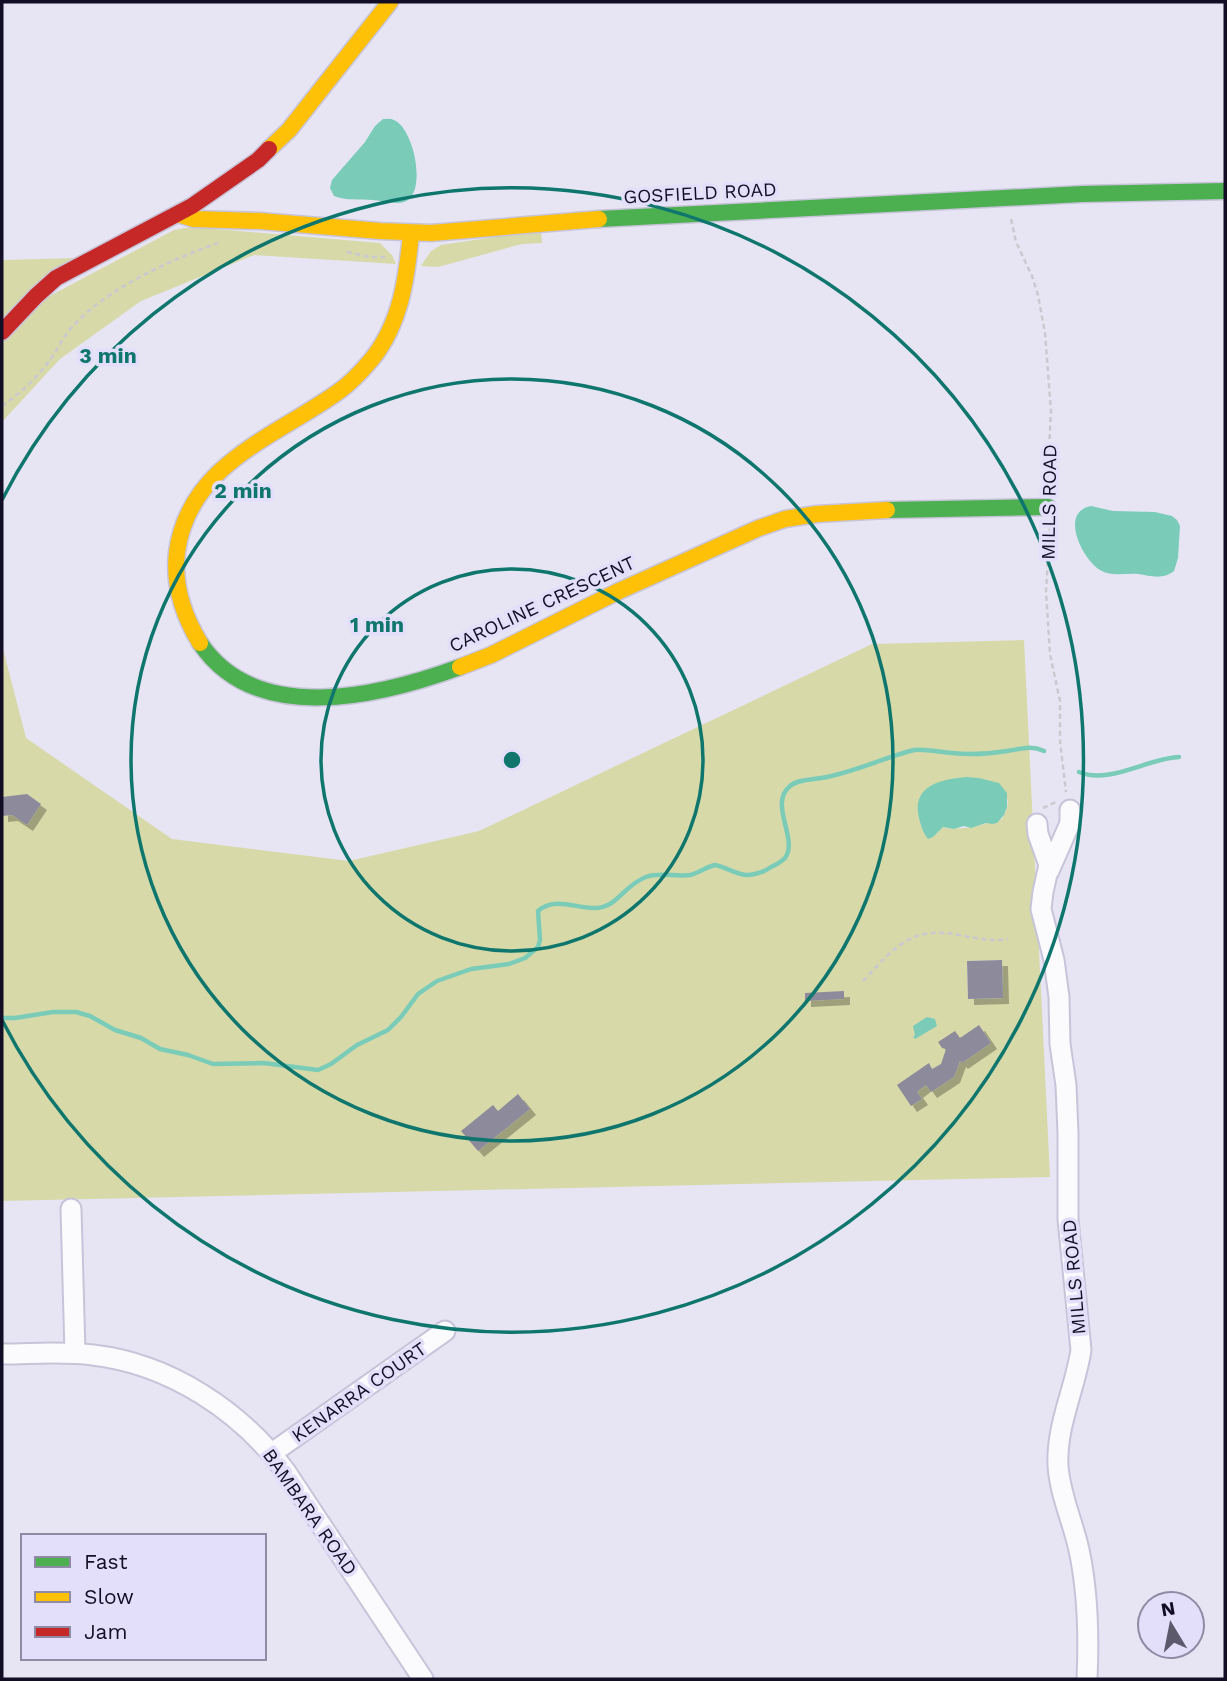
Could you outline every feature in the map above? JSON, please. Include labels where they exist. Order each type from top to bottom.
[{"type":"street","points":[[2,332],[57,278],[204,199],[275,145],[390,2]]},
{"type":"street","name":"GOSFIELD ROAD","points":[[178,214],[194,219],[260,220],[411,233],[570,220],[1082,194],[1225,191]]},
{"type":"street","name":"CAROLINE CRESCENT","points":[[411,233],[403,295],[398,313],[381,348],[355,379],[340,391],[234,458],[208,482],[184,522],[176,564],[177,589],[183,613],[207,654],[227,674],[248,685],[289,696],[328,698],[393,687],[436,676],[483,658],[730,540],[789,518],[834,512],[1048,507]]},
{"type":"street","name":"MILLS ROAD","points":[[1070,810],[1070,823],[1049,871],[1041,909],[1054,960],[1059,997],[1060,1044],[1066,1085],[1068,1133],[1068,1219],[1080,1350],[1063,1421],[1058,1461],[1060,1483],[1074,1529],[1084,1577],[1088,1626],[1087,1679]]},
{"type":"street","name":"MILLS ROAD","points":[[1037,824],[1049,871]]},
{"type":"street","points":[[71,1209],[75,1353]]},
{"type":"street","name":"KENARRA COURT","points":[[272,1453],[445,1331]]},
{"type":"street","name":"BAMBARA ROAD","points":[[2,1354],[75,1353],[116,1359],[177,1380],[216,1402],[272,1453],[423,1679]]},
{"type":"path","name":"MILLS ROAD","points":[[1009,198],[1016,242],[1032,276],[1045,333],[1051,411],[1046,591],[1050,654],[1059,693],[1060,741],[1070,810]]},
{"type":"path","points":[[2,406],[45,367],[75,324],[109,295],[164,264],[220,242]]},
{"type":"path","points":[[340,250],[370,257],[409,256]]},
{"type":"path","points":[[1037,824],[1041,808],[1053,802],[1066,804],[1070,810]]},
{"type":"path","points":[[863,981],[895,950],[919,934],[936,932],[989,941],[1008,939]]},
{"type":"shaded area","points":[[383,119],[393,119],[401,125],[412,147],[417,175],[411,197],[396,203],[334,196],[330,188],[332,180]]},
{"type":"shaded area","points":[[191,227],[380,243],[392,255],[396,264],[254,255],[141,301],[60,359],[2,422],[2,342],[44,299],[174,230]]},
{"type":"shaded area","points":[[541,230],[542,243],[522,244],[438,267],[421,266],[431,251],[441,245]]},
{"type":"shaded area","points":[[78,258],[2,322],[2,260]]},
{"type":"shaded area","points":[[1091,506],[1113,511],[1155,512],[1172,516],[1180,526],[1178,558],[1174,571],[1156,577],[1114,574],[1100,570],[1086,556],[1075,526],[1076,517],[1081,510]]},
{"type":"shaded area","points":[[1024,640],[1050,1177],[2,1201],[2,645],[26,738],[172,839],[349,861],[479,831],[872,644]],"holes":[[[979,778],[1008,800],[1002,819],[965,828],[943,827],[930,839]],[[1002,960],[1003,998],[968,999],[967,961]]]},
{"type":"shaded area","points":[[966,777],[999,783],[1007,793],[1004,815],[997,823],[992,824],[986,823],[971,828],[943,827],[928,839],[919,818],[919,798],[924,791],[938,782]]},
{"type":"shaded area","points":[[927,1017],[935,1019],[937,1026],[915,1039],[913,1026]]},
{"type":"building","points":[[27,794],[41,804],[27,825],[12,815],[2,816],[2,797]]},
{"type":"building","points":[[1002,960],[1003,998],[968,999],[967,961]]},
{"type":"building","points":[[844,991],[844,999],[805,1001],[805,993]]},
{"type":"building","points":[[979,1025],[991,1043],[962,1063],[960,1061],[954,1077],[931,1092],[926,1085],[917,1092],[922,1099],[911,1106],[897,1085],[929,1063],[932,1069],[941,1064],[946,1049],[938,1042],[955,1031],[960,1038]]},
{"type":"building","points":[[518,1094],[530,1109],[478,1151],[461,1131],[493,1105],[498,1111]]},
{"type":"waterway","points":[[2,1018],[76,1012],[90,1016],[115,1030],[141,1038],[160,1049],[213,1064],[264,1063],[318,1070],[357,1045],[388,1030],[418,994],[437,981],[471,969],[509,964],[525,958],[538,947],[538,911],[545,907],[552,904],[604,907],[646,877],[690,875],[715,865],[749,875],[762,872],[778,863],[785,858],[789,841],[782,812],[784,793],[797,782],[845,773],[914,750],[959,754],[1026,748],[1044,751]]},
{"type":"waterway","points":[[1079,772],[1103,775],[1179,757]]},
{"type":"traffic: fast","points":[[599,219],[1082,194],[1225,191]]},
{"type":"traffic: fast","points":[[887,510],[1048,507]]},
{"type":"traffic: fast","points":[[200,643],[224,669],[253,686],[286,695],[321,697],[358,694],[394,687],[460,667]]},
{"type":"traffic: slow","points":[[269,149],[289,130],[390,2]]},
{"type":"traffic: slow","points":[[178,214],[194,219],[431,233],[599,219]]},
{"type":"traffic: slow","points":[[200,643],[184,611],[176,564],[185,522],[198,496],[238,456],[343,388],[372,359],[390,330],[401,299],[411,233]]},
{"type":"traffic: slow","points":[[460,667],[491,655],[619,591],[759,528],[785,519],[817,514],[887,510]]},
{"type":"traffic: jam","points":[[2,332],[56,278],[192,206],[258,160],[269,149]]}]
